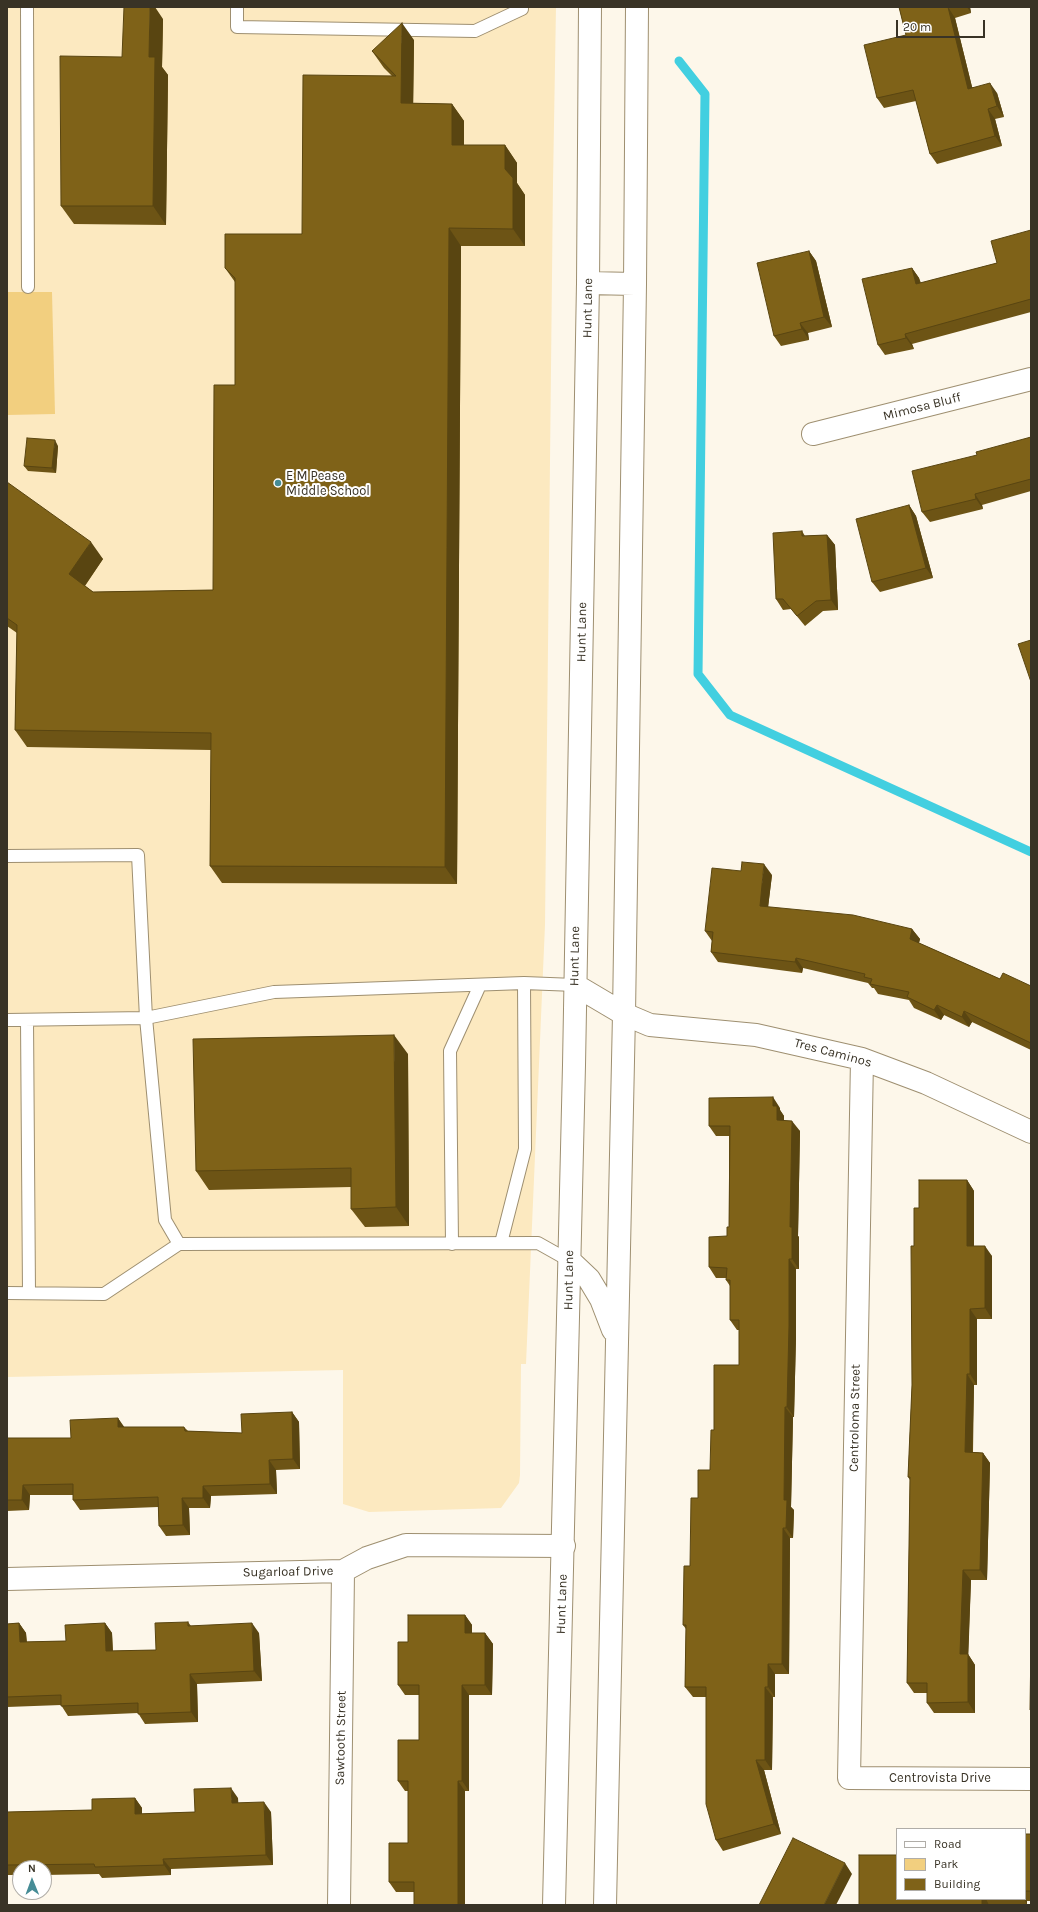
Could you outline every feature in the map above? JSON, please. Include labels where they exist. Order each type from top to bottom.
[{"type":"main road","name":"Hunt Lane","points":[[554,1905],[570,1261],[588,283],[590,7]]},
{"type":"main road","points":[[605,1905],[624,1014],[635,284],[637,7]]},
{"type":"main road","points":[[588,283],[635,284]]},
{"type":"main road","name":"Mimosa Bluff","points":[[813,434],[1031,379]]},
{"type":"main road","name":"Tres Caminos","points":[[575,985],[624,1014],[650,1025],[756,1035],[862,1059],[926,1083],[1031,1132]]},
{"type":"main road","name":"Centroloma Street","points":[[849,1778],[862,1059]]},
{"type":"main road","points":[[570,1261],[589,1279],[597,1292],[617,1341]]},
{"type":"main road","name":"Sugarloaf Drive","points":[[7,1579],[343,1570],[367,1558],[406,1545],[564,1546]]},
{"type":"main road","name":"Sawtooth Street","points":[[338,1905],[343,1570]]},
{"type":"main road","name":"Centrovista Drive","points":[[849,1778],[1031,1779]]},
{"type":"lane","points":[[27,7],[28,287]]},
{"type":"lane","points":[[237,7],[237,27],[475,31],[522,9],[522,7]]},
{"type":"lane","points":[[7,856],[138,855],[146,1018],[165,1220],[179,1244]]},
{"type":"lane","points":[[501,1243],[525,1149],[524,984]]},
{"type":"lane","points":[[7,1020],[146,1018],[274,992],[480,985],[575,985]]},
{"type":"lane","points":[[452,1244],[450,1051],[480,985]]},
{"type":"lane","points":[[27,1020],[29,1293]]},
{"type":"lane","points":[[7,1293],[104,1294],[179,1244],[538,1243],[570,1261]]},
{"type":"shaded area","name":"E M Pease Middle School","points":[[7,7],[556,7],[545,925],[526,1364],[521,1364],[520,1475],[519,1483],[501,1508],[369,1512],[343,1504],[343,1370],[7,1377]]},
{"type":"green space","points":[[7,292],[52,292],[55,414],[7,415]]},
{"type":"building","points":[[124,7],[150,7],[149,57],[155,57],[153,206],[61,206],[60,56],[122,57]]},
{"type":"building","points":[[899,7],[948,7],[968,89],[990,83],[997,106],[988,109],[995,136],[930,154],[913,90],[877,98],[864,45],[906,35]]},
{"type":"building","points":[[402,23],[401,103],[452,104],[452,145],[505,145],[505,169],[513,178],[513,229],[449,228],[445,867],[210,866],[211,733],[15,730],[17,625],[7,618],[7,482],[91,542],[69,574],[93,592],[213,590],[214,385],[235,385],[235,278],[225,268],[225,234],[302,234],[303,75],[396,76],[372,51]]},
{"type":"building","points":[[1031,230],[1031,299],[905,334],[906,338],[878,345],[862,279],[912,268],[916,284],[997,263],[991,241]]},
{"type":"building","points":[[809,251],[824,317],[800,323],[802,329],[774,336],[757,263]]},
{"type":"building","points":[[1031,437],[1031,479],[975,494],[976,499],[922,512],[912,471],[977,455],[976,452]]},
{"type":"building","points":[[27,438],[55,440],[52,468],[24,466]]},
{"type":"building","points":[[909,505],[926,568],[872,582],[856,519]]},
{"type":"building","points":[[802,531],[802,536],[827,535],[831,600],[816,601],[797,616],[783,599],[776,599],[773,533]]},
{"type":"building","points":[[1031,640],[1031,682],[1018,644]]},
{"type":"building","points":[[742,862],[764,864],[760,906],[853,915],[912,929],[910,939],[1000,979],[1003,973],[1031,986],[1031,1043],[964,1011],[962,1017],[937,1005],[934,1010],[907,997],[909,992],[870,984],[872,979],[864,977],[865,974],[796,958],[795,962],[711,952],[713,932],[705,931],[712,868],[741,871]]},
{"type":"building","points":[[394,1035],[396,1207],[351,1209],[351,1168],[196,1171],[193,1039]]},
{"type":"building","points":[[773,1097],[773,1106],[777,1106],[777,1120],[792,1121],[790,1227],[792,1227],[792,1259],[789,1259],[787,1407],[785,1407],[784,1500],[787,1500],[786,1528],[783,1528],[782,1664],[768,1664],[768,1687],[765,1687],[765,1760],[756,1760],[774,1824],[716,1840],[706,1804],[706,1687],[685,1687],[686,1625],[683,1625],[684,1566],[690,1566],[691,1498],[698,1498],[698,1470],[710,1470],[711,1430],[714,1430],[714,1365],[739,1365],[739,1320],[730,1320],[730,1280],[726,1280],[727,1268],[709,1267],[709,1237],[727,1236],[727,1227],[729,1227],[730,1126],[709,1126],[709,1098]]},
{"type":"building","points":[[919,1180],[967,1180],[967,1246],[985,1246],[985,1308],[970,1309],[970,1374],[967,1374],[965,1452],[983,1453],[980,1570],[963,1570],[960,1654],[968,1654],[968,1702],[927,1703],[927,1683],[907,1683],[910,1477],[908,1477],[912,1385],[911,1246],[914,1246],[914,1208],[919,1208]]},
{"type":"building","points":[[292,1412],[293,1459],[269,1460],[270,1484],[203,1486],[203,1498],[182,1498],[183,1525],[159,1526],[158,1497],[73,1500],[73,1484],[23,1485],[22,1500],[7,1500],[7,1438],[71,1438],[70,1420],[118,1418],[118,1427],[184,1427],[185,1431],[242,1433],[241,1414]]},
{"type":"building","points":[[408,1615],[465,1615],[465,1633],[485,1633],[485,1685],[462,1685],[462,1781],[458,1781],[458,1905],[414,1905],[414,1882],[389,1882],[389,1843],[408,1843],[408,1781],[398,1781],[398,1740],[419,1740],[419,1685],[398,1685],[398,1642],[408,1642]]},
{"type":"building","points":[[188,1622],[188,1626],[252,1623],[254,1671],[190,1674],[191,1712],[138,1714],[138,1703],[61,1706],[61,1695],[7,1697],[7,1624],[19,1623],[20,1642],[66,1641],[65,1625],[105,1623],[106,1651],[156,1650],[155,1623]]},
{"type":"building","points":[[1031,1642],[1031,1710],[1030,1710]]},
{"type":"building","points":[[231,1788],[232,1803],[264,1802],[266,1855],[163,1859],[164,1865],[95,1867],[94,1864],[52,1864],[52,1860],[12,1860],[12,1865],[7,1865],[7,1812],[92,1810],[92,1799],[135,1798],[135,1814],[195,1812],[194,1789]]},
{"type":"building","points":[[1026,1834],[1031,1834],[1031,1891],[1026,1891]]},
{"type":"building","points":[[793,1838],[845,1863],[824,1905],[759,1905]]},
{"type":"building","points":[[859,1855],[896,1855],[896,1900],[982,1900],[982,1905],[859,1905]]},
{"type":"waterway","points":[[679,61],[705,94],[698,674],[730,715],[1031,852]]},
{"type":"place","name":"E M Pease Middle School","points":[[278,483]]}]
